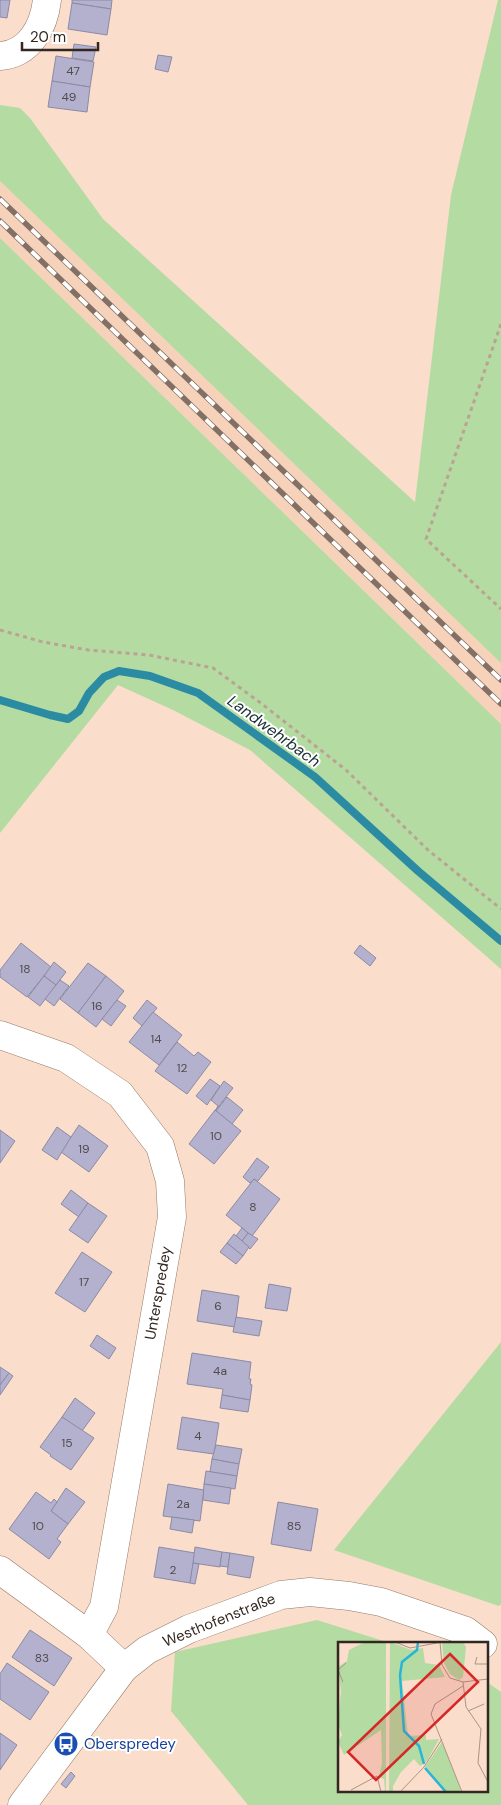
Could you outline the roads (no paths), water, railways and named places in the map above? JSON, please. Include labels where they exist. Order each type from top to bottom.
[{"type":"street","points":[[0,56],[11,56],[30,41],[45,18],[48,0]]},
{"type":"street","name":"Unterspredey","points":[[0,1035],[66,1058],[120,1094],[160,1146],[170,1181],[172,1217],[104,1608],[89,1635]]},
{"type":"street","points":[[0,1570],[89,1635],[124,1668]]},
{"type":"street","name":"Westhofenstraße","points":[[22,1805],[124,1668],[147,1650],[189,1629],[281,1595],[310,1592],[381,1602],[466,1631],[480,1642]]},
{"type":"street","points":[[488,1648],[501,1657]]},
{"type":"waterway","name":"Landwehrbach","points":[[0,700],[68,719],[79,711],[89,693],[104,677],[119,671],[150,676],[198,693],[315,777],[418,871],[501,941]]},
{"type":"railway","points":[[0,199],[501,680]]},
{"type":"railway","points":[[0,221],[501,704]]},
{"type":"place","name":"Oberspredey","points":[[66,1744]]}]
